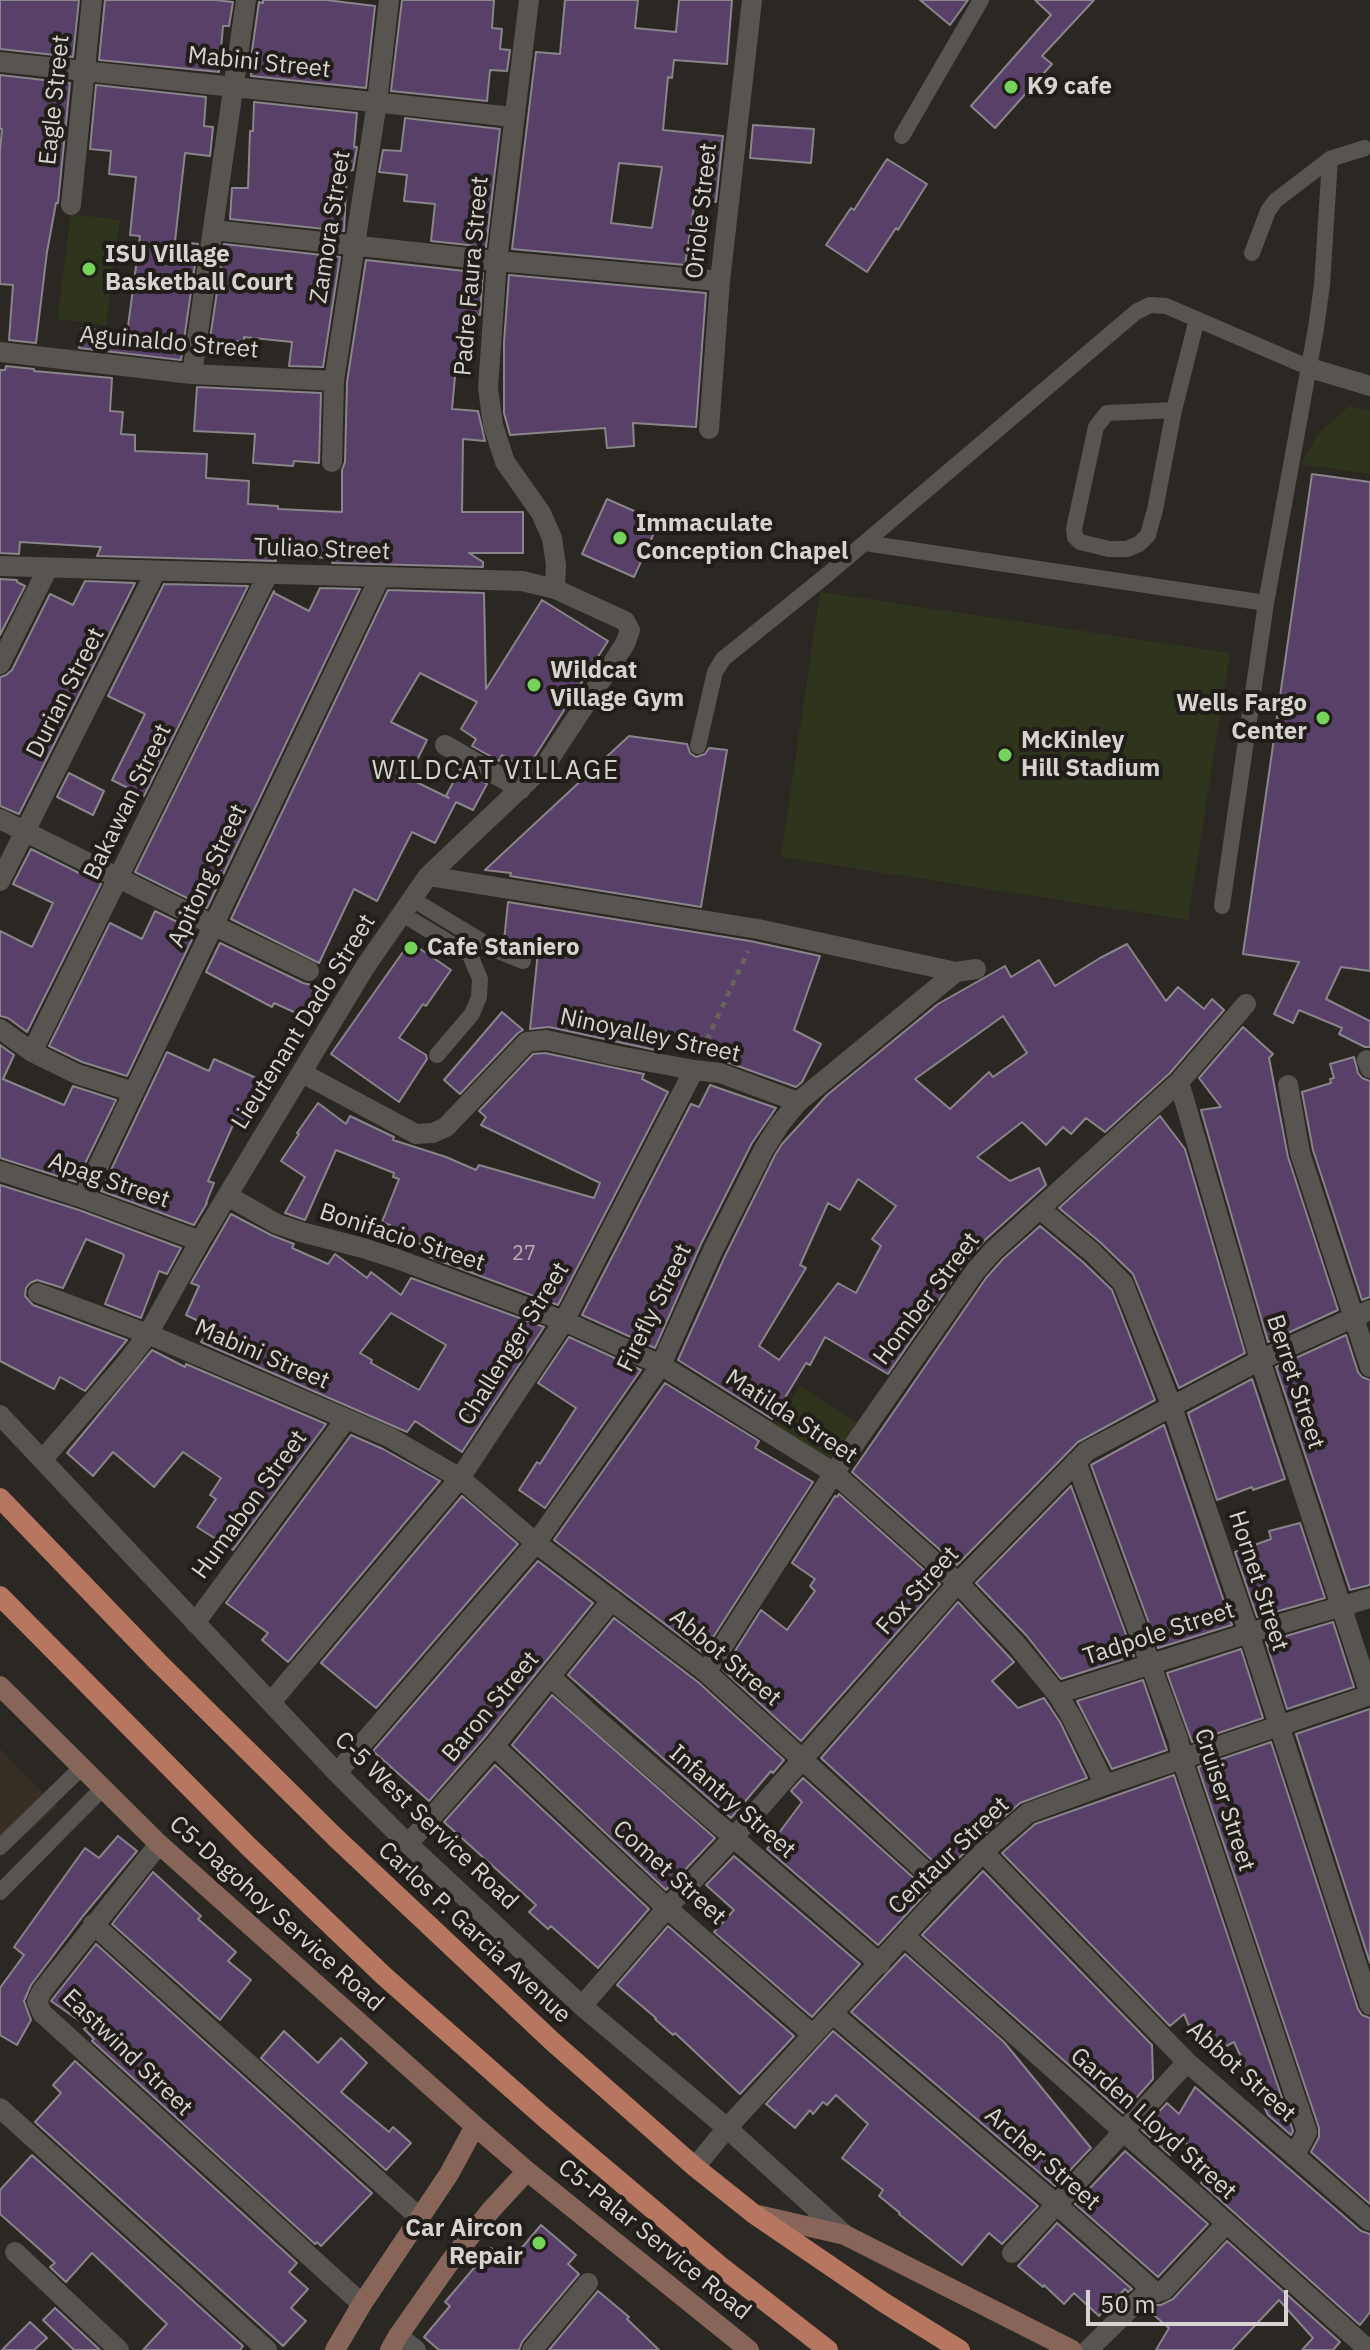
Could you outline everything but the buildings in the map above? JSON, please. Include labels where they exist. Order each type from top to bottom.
[{"type":"main road","name":"Carlos P. Garcia Avenue","points":[[0,1498],[158,1662],[336,1838],[553,2042],[695,2167],[754,2214],[960,2350]]},
{"type":"main road","points":[[0,1596],[247,1845],[384,1976],[546,2119],[720,2266],[828,2350]]},
{"type":"main road","name":"C5-Dagohoy Service Road","points":[[0,1686],[159,1844],[527,2171]]},
{"type":"main road","points":[[335,2350],[362,2304],[421,2219],[475,2126]]},
{"type":"main road","points":[[394,2343],[452,2259],[527,2171]]},
{"type":"main road","name":"C5-Palar Service Road","points":[[527,2171],[749,2350]]},
{"type":"main road","points":[[754,2214],[845,2235],[1072,2350]]},
{"type":"street","name":"Eagle Street","points":[[71,205],[92,0]]},
{"type":"street","points":[[192,374],[246,0]]},
{"type":"street","name":"Zamora Street","points":[[332,462],[334,381],[377,102],[389,0]]},
{"type":"street","name":"Padre Faura Street","points":[[529,0],[497,261],[488,388],[493,425],[505,462],[541,513],[552,538],[556,565],[555,589]]},
{"type":"street","name":"Oriole Street","points":[[709,429],[720,281],[752,0]]},
{"type":"street","name":"Mabini Street","points":[[0,62],[513,117]]},
{"type":"street","points":[[213,230],[497,261],[720,281]]},
{"type":"street","name":"Aguinaldo Street","points":[[0,352],[192,374],[334,381]]},
{"type":"street","points":[[1310,368],[1370,386]]},
{"type":"street","name":"Tuliao Street","points":[[0,566],[522,581],[555,589],[625,621],[630,630]]},
{"type":"street","points":[[0,664],[48,568]]},
{"type":"street","name":"Durian Street","points":[[0,881],[156,571]]},
{"type":"street","name":"Bakawan Street","points":[[32,1052],[268,574]]},
{"type":"street","name":"Apitong Street","points":[[83,1198],[380,577]]},
{"type":"street","name":"Lieutenant Dado Street","points":[[43,1459],[148,1334],[200,1241],[365,967],[428,876],[546,764],[625,644],[630,630]]},
{"type":"street","points":[[445,745],[521,789]]},
{"type":"street","points":[[0,819],[309,971]]},
{"type":"street","points":[[428,876],[758,929]]},
{"type":"street","name":"Firefly Street","points":[[337,1773],[536,1543],[661,1365],[713,1250],[764,1149],[798,1102],[966,971],[758,929]]},
{"type":"street","name":"Homber Street","points":[[706,1672],[834,1473],[976,1270],[994,1250],[1179,1082],[1246,1004]]},
{"type":"street","points":[[0,1029],[32,1052],[77,1074],[134,1092]]},
{"type":"street","name":"Ninoyalley Street","points":[[302,1073],[416,1134],[433,1133],[446,1127],[527,1042],[546,1040],[720,1073],[798,1102]]},
{"type":"street","name":"Challenger Street","points":[[271,1702],[460,1478],[564,1321],[694,1070]]},
{"type":"street","name":"Berret Street","points":[[1179,1082],[1260,1360],[1370,1694]]},
{"type":"street","points":[[1288,1085],[1300,1153],[1362,1314],[1370,1367]]},
{"type":"street","name":"Apag Street","points":[[0,1171],[200,1241]]},
{"type":"street","name":"Bonifacio Street","points":[[228,1196],[289,1228],[397,1259],[564,1321]]},
{"type":"street","name":"Hornet Street","points":[[1040,1209],[1092,1252],[1123,1283],[1172,1407],[1370,2005]]},
{"type":"street","name":"Mabini Street","points":[[38,1293],[148,1334],[389,1437],[460,1478]]},
{"type":"street","name":"Fox Street","points":[[582,2006],[958,1583],[1087,1451],[1260,1360],[1362,1314]]},
{"type":"street","name":"Matilda Street","points":[[564,1321],[661,1365],[834,1473],[958,1583],[1016,1644],[1071,1716],[1105,1785]]},
{"type":"street","name":"C-5 West Service Road","points":[[0,1415],[337,1773],[408,1844],[582,2006],[727,2128],[845,2235]]},
{"type":"street","name":"Humabon Street","points":[[195,1623],[346,1419]]},
{"type":"street","name":"Cruiser Street","points":[[1076,1462],[1178,1739],[1182,1759],[1307,2132],[1295,2155]]},
{"type":"street","name":"Abbot Street","points":[[460,1478],[536,1543],[706,1672],[946,1890]]},
{"type":"street","name":"Tadpole Street","points":[[1057,1694],[1370,1598]]},
{"type":"street","name":"Baron Street","points":[[408,1844],[494,1746],[612,1600]]},
{"type":"street","name":"Infantry Street","points":[[551,1677],[880,1964]]},
{"type":"street","name":"Centaur Street","points":[[695,2167],[812,2034],[946,1890],[1028,1813],[1370,1694]]},
{"type":"street","name":"Comet Street","points":[[494,1746],[667,1908],[812,2034]]},
{"type":"street","name":"Eastwind Street","points":[[159,1844],[42,1991],[37,2001],[42,2013],[362,2304]]},
{"type":"street","name":"Abbot Street","points":[[983,1852],[1187,2062],[1370,2221]]},
{"type":"street","points":[[93,1924],[421,2219]]},
{"type":"street","name":"Garden Lloyd Street","points":[[904,1936],[1369,2350]]},
{"type":"street","name":"Archer Street","points":[[833,2014],[1056,2204],[1150,2289]]},
{"type":"street","points":[[1012,2253],[1187,2062]]},
{"type":"street","points":[[0,2108],[267,2350]]},
{"type":"street","points":[[1088,2350],[1150,2289],[1156,2293],[1164,2290],[1226,2224]]},
{"type":"street","points":[[15,2252],[119,2350]]},
{"type":"street","points":[[532,2350],[588,2283]]},
{"type":"street","points":[[394,2343],[416,2350]]},
{"type":"lane","points":[[902,136],[981,0]]},
{"type":"lane","points":[[1252,253],[1275,201],[1330,159],[1365,148]]},
{"type":"lane","points":[[1222,906],[1266,603],[1310,368],[1322,285],[1330,159]]},
{"type":"lane","points":[[698,746],[718,665],[1136,312],[1150,305],[1166,306],[1310,368]]},
{"type":"lane","points":[[1174,410],[1107,413],[1096,427],[1074,529],[1075,537],[1080,542],[1109,549],[1127,549],[1139,544],[1148,535],[1197,319]]},
{"type":"lane","points":[[865,543],[1266,603]]},
{"type":"lane","points":[[407,907],[523,961]]},
{"type":"lane","points":[[407,907],[470,955],[480,979],[479,997],[472,1014],[437,1055]]},
{"type":"lane","points":[[0,1847],[81,1768]]},
{"type":"lane","points":[[0,1892],[102,1789]]},
{"type":"path","points":[[694,1070],[709,1031],[758,929]]},
{"type":"shaded area","points":[[0,1749],[57,1807],[0,1858]]},
{"type":"green space","name":"ISU Village Basketball Court","points":[[71,214],[120,220],[106,325],[57,319]]},
{"type":"green space","points":[[1349,406],[1370,411],[1370,474],[1301,464],[1317,435]]},
{"type":"green space","name":"McKinley Hill Stadium","points":[[820,592],[1230,653],[1188,920],[781,857]]},
{"type":"green space","points":[[800,1386],[856,1422],[829,1464],[773,1428]]},
{"type":"place","name":"K9 cafe","points":[[1011,87]]},
{"type":"place","name":"ISU Village Basketball Court","points":[[89,269]]},
{"type":"place","name":"Immaculate Conception Chapel","points":[[620,538]]},
{"type":"place","name":"Wildcat Village Gym","points":[[534,685]]},
{"type":"place","name":"Wells Fargo Center","points":[[1323,718]]},
{"type":"place","name":"McKinley Hill Stadium","points":[[1005,755]]},
{"type":"place","name":"Cafe Staniero","points":[[411,948]]},
{"type":"place","name":"Car Aircon Repair","points":[[539,2243]]},
{"type":"district","name":"WILDCAT VILLAGE","points":[[496,771]]}]
